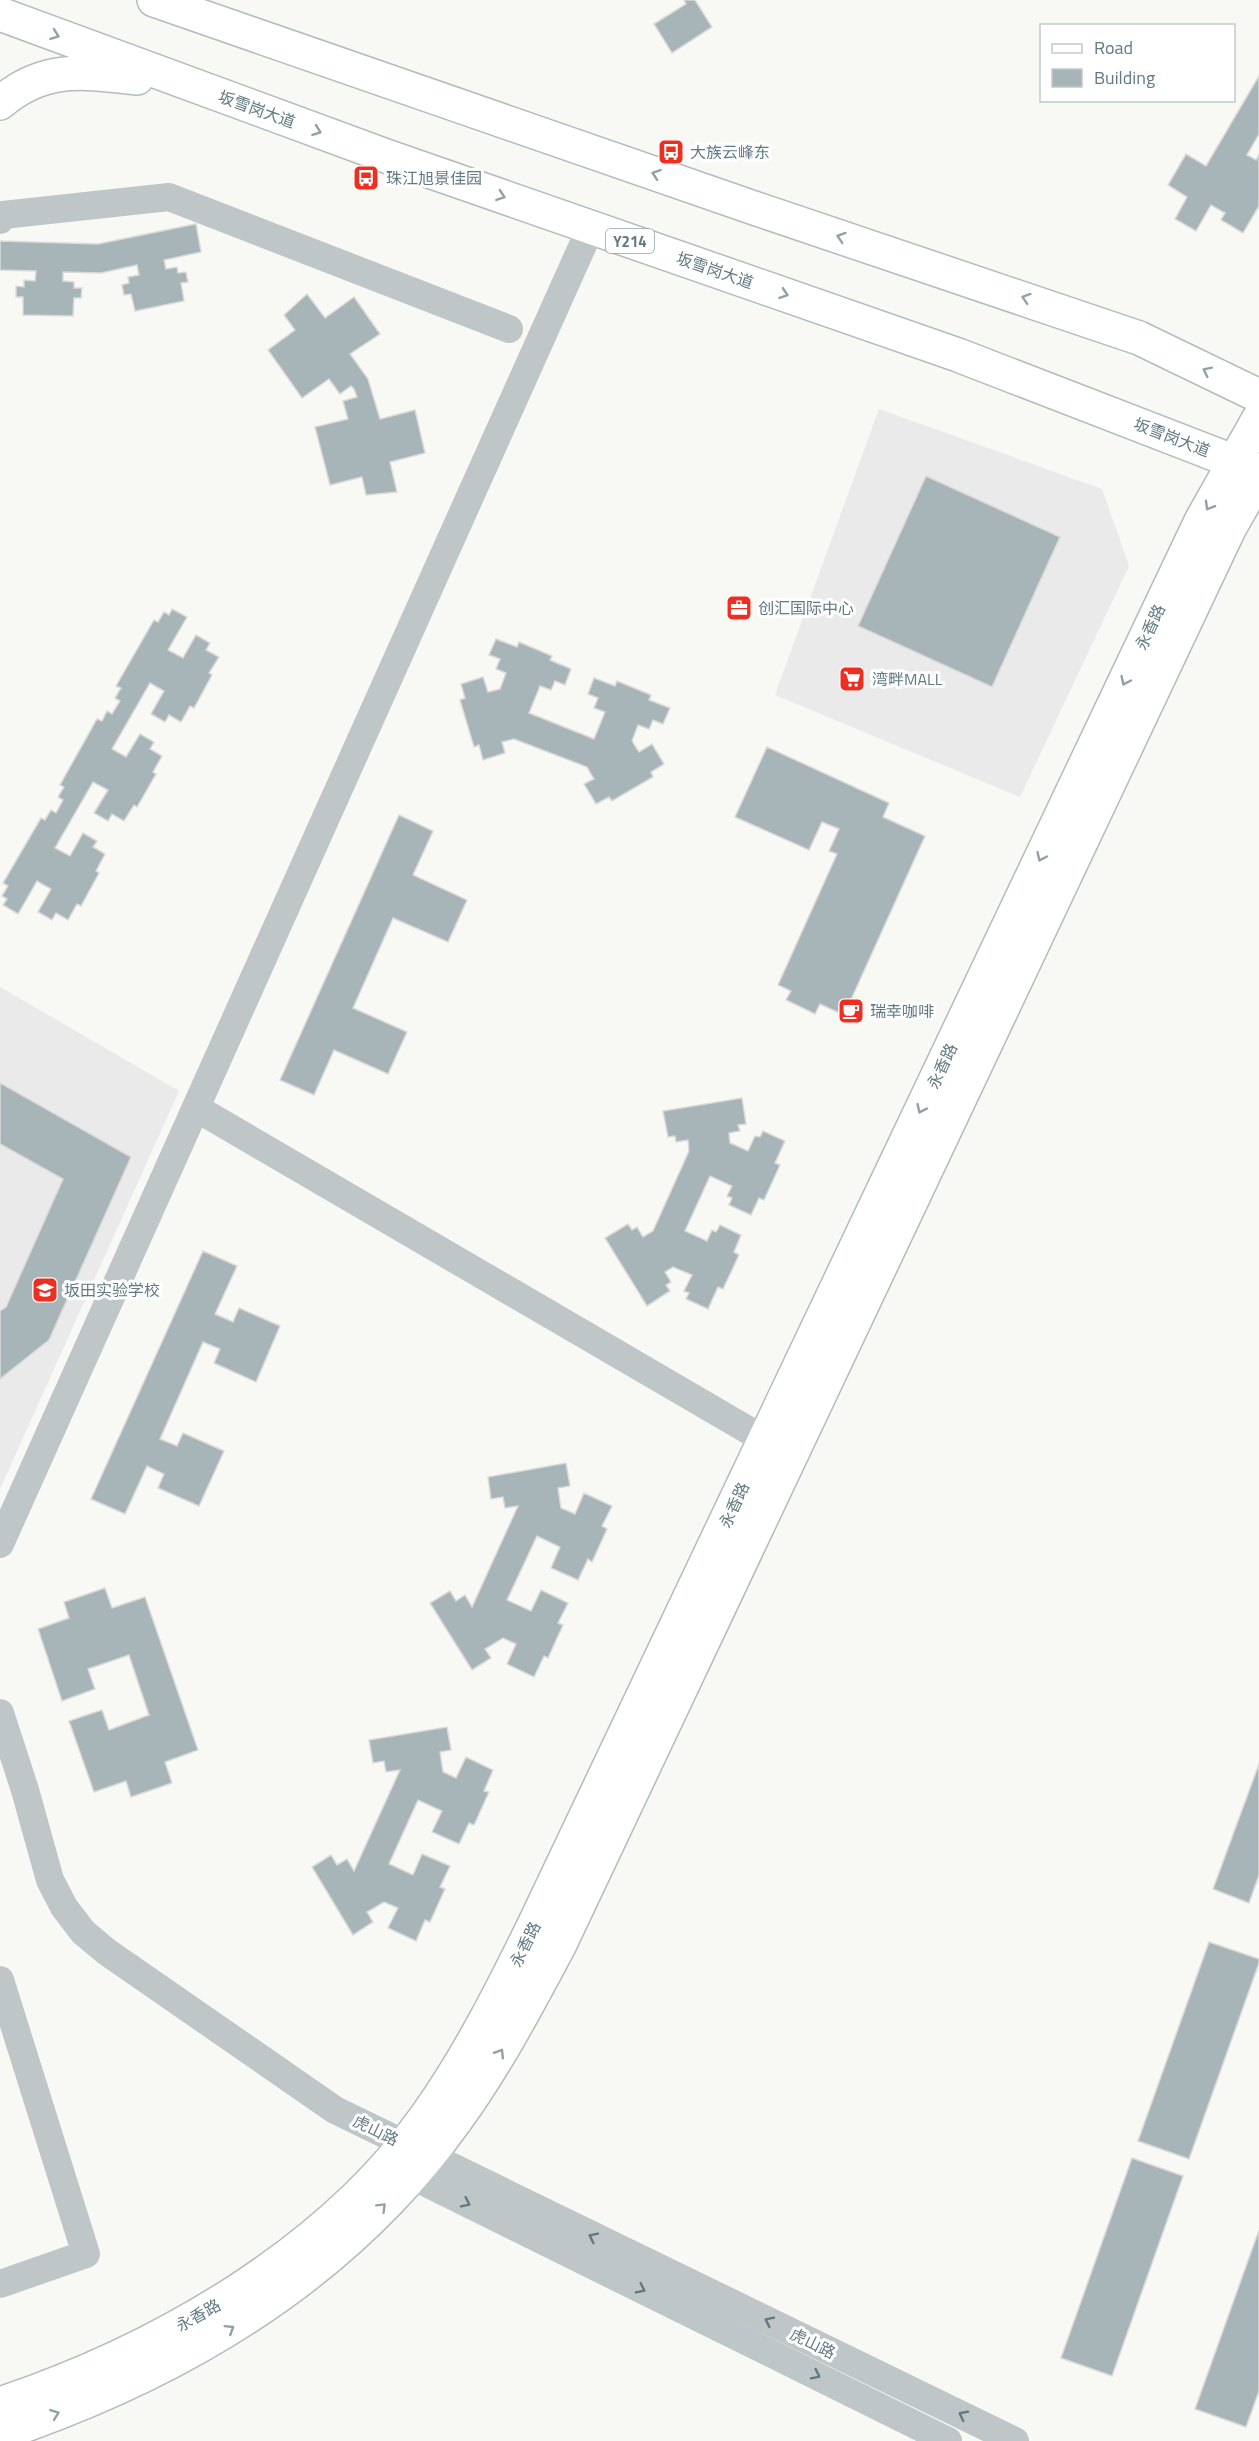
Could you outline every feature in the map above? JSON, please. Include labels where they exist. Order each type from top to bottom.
[{"type":"main road","points":[[165,2],[754,208],[1139,338],[1259,396]]},
{"type":"main road","name":"坂雪岗大道","points":[[0,14],[591,227],[958,355],[1251,470]]},
{"type":"main road","points":[[0,103],[27,84],[65,73],[185,82]]},
{"type":"main road","name":"永香路","points":[[0,2404],[81,2374],[221,2303],[298,2247],[352,2199],[407,2160],[456,2121],[503,2049],[560,1944],[1224,540],[1251,470],[1259,418]]},
{"type":"main road","name":"永香路","points":[[0,2434],[94,2400],[145,2377],[235,2326],[280,2296],[353,2236],[407,2160],[448,2083],[506,1983],[1201,521],[1251,470]]},
{"type":"street","points":[[0,220],[3,215],[169,197],[509,329]]},
{"type":"street","points":[[0,1544],[591,227]]},
{"type":"street","points":[[196,1107],[765,1440]]},
{"type":"street","name":"虎山路","points":[[0,1713],[25,1790],[50,1880],[64,1907],[83,1932],[107,1952],[407,2160],[948,2441]]},
{"type":"street","points":[[0,1980],[87,2254],[0,2284]]},
{"type":"street","name":"虎山路","points":[[407,2160],[1016,2441]]},
{"type":"shaded area","points":[[879,409],[1102,489],[1129,566],[1020,797],[775,695]]},
{"type":"shaded area","name":"坂田实验学校","points":[[0,987],[179,1091],[0,1489]]},
{"type":"building","points":[[684,0],[695,0],[712,27],[672,53],[654,24],[686,4]]},
{"type":"building","points":[[1259,76],[1259,134],[1247,155],[1256,160],[1259,155],[1259,206],[1243,233],[1221,220],[1225,213],[1211,205],[1196,231],[1175,219],[1187,197],[1168,185],[1186,154],[1206,166]]},
{"type":"building","points":[[196,224],[201,252],[164,260],[166,269],[177,267],[178,273],[186,272],[188,282],[181,283],[184,301],[135,311],[131,294],[124,295],[122,285],[129,283],[128,277],[139,275],[137,265],[101,273],[63,272],[63,281],[74,282],[74,288],[82,288],[81,298],[74,298],[73,316],[23,315],[23,297],[16,297],[16,286],[24,287],[24,280],[35,281],[36,271],[0,270],[0,241],[98,244]]},
{"type":"building","points":[[307,294],[325,318],[354,297],[380,334],[350,354],[368,379],[380,419],[415,410],[425,453],[390,462],[397,492],[366,495],[362,477],[330,485],[315,427],[348,419],[343,401],[357,397],[354,389],[351,386],[340,394],[329,379],[302,398],[268,350],[295,330],[284,315]]},
{"type":"building","points":[[926,476],[1060,537],[992,687],[858,626]]},
{"type":"building","points":[[172,609],[187,617],[168,650],[183,658],[196,635],[210,643],[206,650],[219,657],[209,673],[212,675],[194,708],[190,706],[181,722],[169,715],[165,722],[151,714],[164,691],[150,683],[112,749],[126,757],[140,734],[154,742],[150,749],[162,756],[153,772],[156,774],[137,807],[134,805],[124,821],[112,814],[108,821],[94,813],[108,790],[93,782],[55,848],[70,856],[83,833],[97,841],[93,847],[105,854],[96,871],[99,873],[81,906],[77,904],[68,920],[56,913],[52,920],[38,912],[51,889],[37,881],[18,914],[3,905],[7,899],[2,896],[8,886],[3,883],[41,818],[45,820],[51,810],[56,813],[63,800],[58,797],[64,787],[60,785],[97,719],[102,721],[107,711],[112,714],[120,701],[115,698],[121,688],[116,686],[154,620],[158,622],[164,612],[169,615]]},
{"type":"building","points":[[496,639],[517,647],[519,642],[552,656],[550,660],[571,669],[565,685],[555,681],[551,690],[540,686],[529,713],[594,739],[605,712],[594,708],[598,698],[588,694],[594,678],[615,686],[617,681],[651,695],[649,700],[670,708],[663,724],[653,720],[649,729],[638,725],[632,741],[639,752],[652,744],[664,764],[651,772],[653,777],[612,801],[609,797],[596,804],[584,784],[594,779],[587,767],[514,739],[502,742],[505,753],[483,760],[479,745],[474,747],[460,700],[465,698],[461,684],[483,677],[488,692],[500,689],[506,673],[496,669],[500,659],[489,655]]},
{"type":"building","points":[[767,747],[889,803],[883,817],[925,836],[844,1015],[820,1004],[815,1014],[786,1000],[791,991],[778,985],[837,854],[829,851],[839,829],[822,822],[809,850],[735,817]]},
{"type":"building","points":[[399,815],[433,831],[413,875],[467,900],[448,942],[393,918],[353,1008],[407,1032],[388,1074],[334,1050],[314,1095],[280,1080]]},
{"type":"building","points":[[0,1083],[131,1157],[49,1340],[0,1379],[0,1311],[6,1307],[63,1179],[0,1144]]},
{"type":"building","points":[[742,1098],[746,1124],[738,1125],[740,1131],[729,1133],[730,1143],[748,1151],[755,1136],[760,1137],[763,1131],[785,1141],[775,1163],[780,1165],[764,1200],[759,1198],[751,1215],[729,1205],[732,1198],[727,1196],[732,1186],[710,1176],[685,1231],[707,1241],[712,1230],[716,1232],[720,1225],[741,1235],[734,1252],[739,1255],[723,1289],[718,1287],[708,1309],[686,1299],[689,1293],[684,1291],[692,1275],[673,1267],[665,1272],[671,1282],[666,1285],[670,1291],[647,1306],[605,1238],[628,1224],[632,1230],[637,1227],[643,1237],[653,1231],[689,1151],[688,1140],[676,1142],[675,1136],[668,1137],[663,1111]]},
{"type":"building","points":[[203,1251],[237,1266],[215,1314],[233,1322],[239,1308],[280,1326],[256,1382],[214,1363],[220,1349],[203,1342],[160,1439],[177,1446],[183,1433],[224,1451],[199,1506],[158,1488],[164,1474],[147,1466],[125,1514],[91,1499]]},
{"type":"building","points":[[566,1463],[570,1486],[558,1488],[561,1508],[575,1514],[584,1493],[612,1506],[602,1526],[607,1529],[592,1562],[588,1559],[578,1580],[551,1568],[560,1547],[537,1536],[507,1600],[531,1611],[541,1590],[568,1603],[558,1623],[563,1625],[548,1658],[544,1656],[534,1677],[507,1664],[516,1644],[503,1638],[485,1649],[491,1658],[472,1670],[430,1603],[450,1591],[456,1601],[465,1595],[472,1607],[518,1506],[505,1508],[503,1497],[491,1499],[488,1477]]},
{"type":"building","points":[[105,1588],[112,1608],[145,1597],[198,1750],[165,1762],[172,1783],[131,1797],[126,1781],[94,1792],[69,1721],[102,1710],[109,1730],[149,1715],[129,1655],[88,1669],[95,1689],[62,1701],[38,1629],[69,1618],[64,1602]]},
{"type":"building","points":[[447,1727],[451,1750],[440,1752],[443,1772],[456,1778],[466,1757],[493,1770],[484,1791],[489,1792],[474,1825],[469,1823],[459,1844],[432,1832],[442,1811],[418,1800],[389,1864],[413,1875],[422,1854],[450,1866],[440,1887],[445,1889],[430,1922],[425,1920],[416,1941],[388,1928],[398,1908],[384,1902],[367,1912],[373,1922],[353,1935],[312,1867],[331,1855],[337,1865],[347,1859],[354,1871],[400,1770],[386,1772],[384,1761],[373,1763],[369,1740]]},
{"type":"building","points":[[1259,1764],[1259,1875],[1249,1903],[1213,1889]]},
{"type":"building","points":[[1209,1942],[1259,1959],[1259,1963],[1189,2159],[1138,2141]]},
{"type":"building","points":[[1132,2158],[1183,2176],[1112,2376],[1061,2358]]},
{"type":"building","points":[[1259,2230],[1259,2391],[1246,2427],[1195,2409]]},
{"type":"place","name":"大族云峰东","points":[[671,152]]},
{"type":"place","name":"珠江旭景佳园","points":[[366,178]]},
{"type":"place","name":"创汇国际中心","points":[[739,608]]},
{"type":"place","name":"湾畔MALL","points":[[852,679]]},
{"type":"place","name":"瑞幸咖啡","points":[[851,1011]]},
{"type":"place","name":"坂田实验学校","points":[[45,1290]]}]
